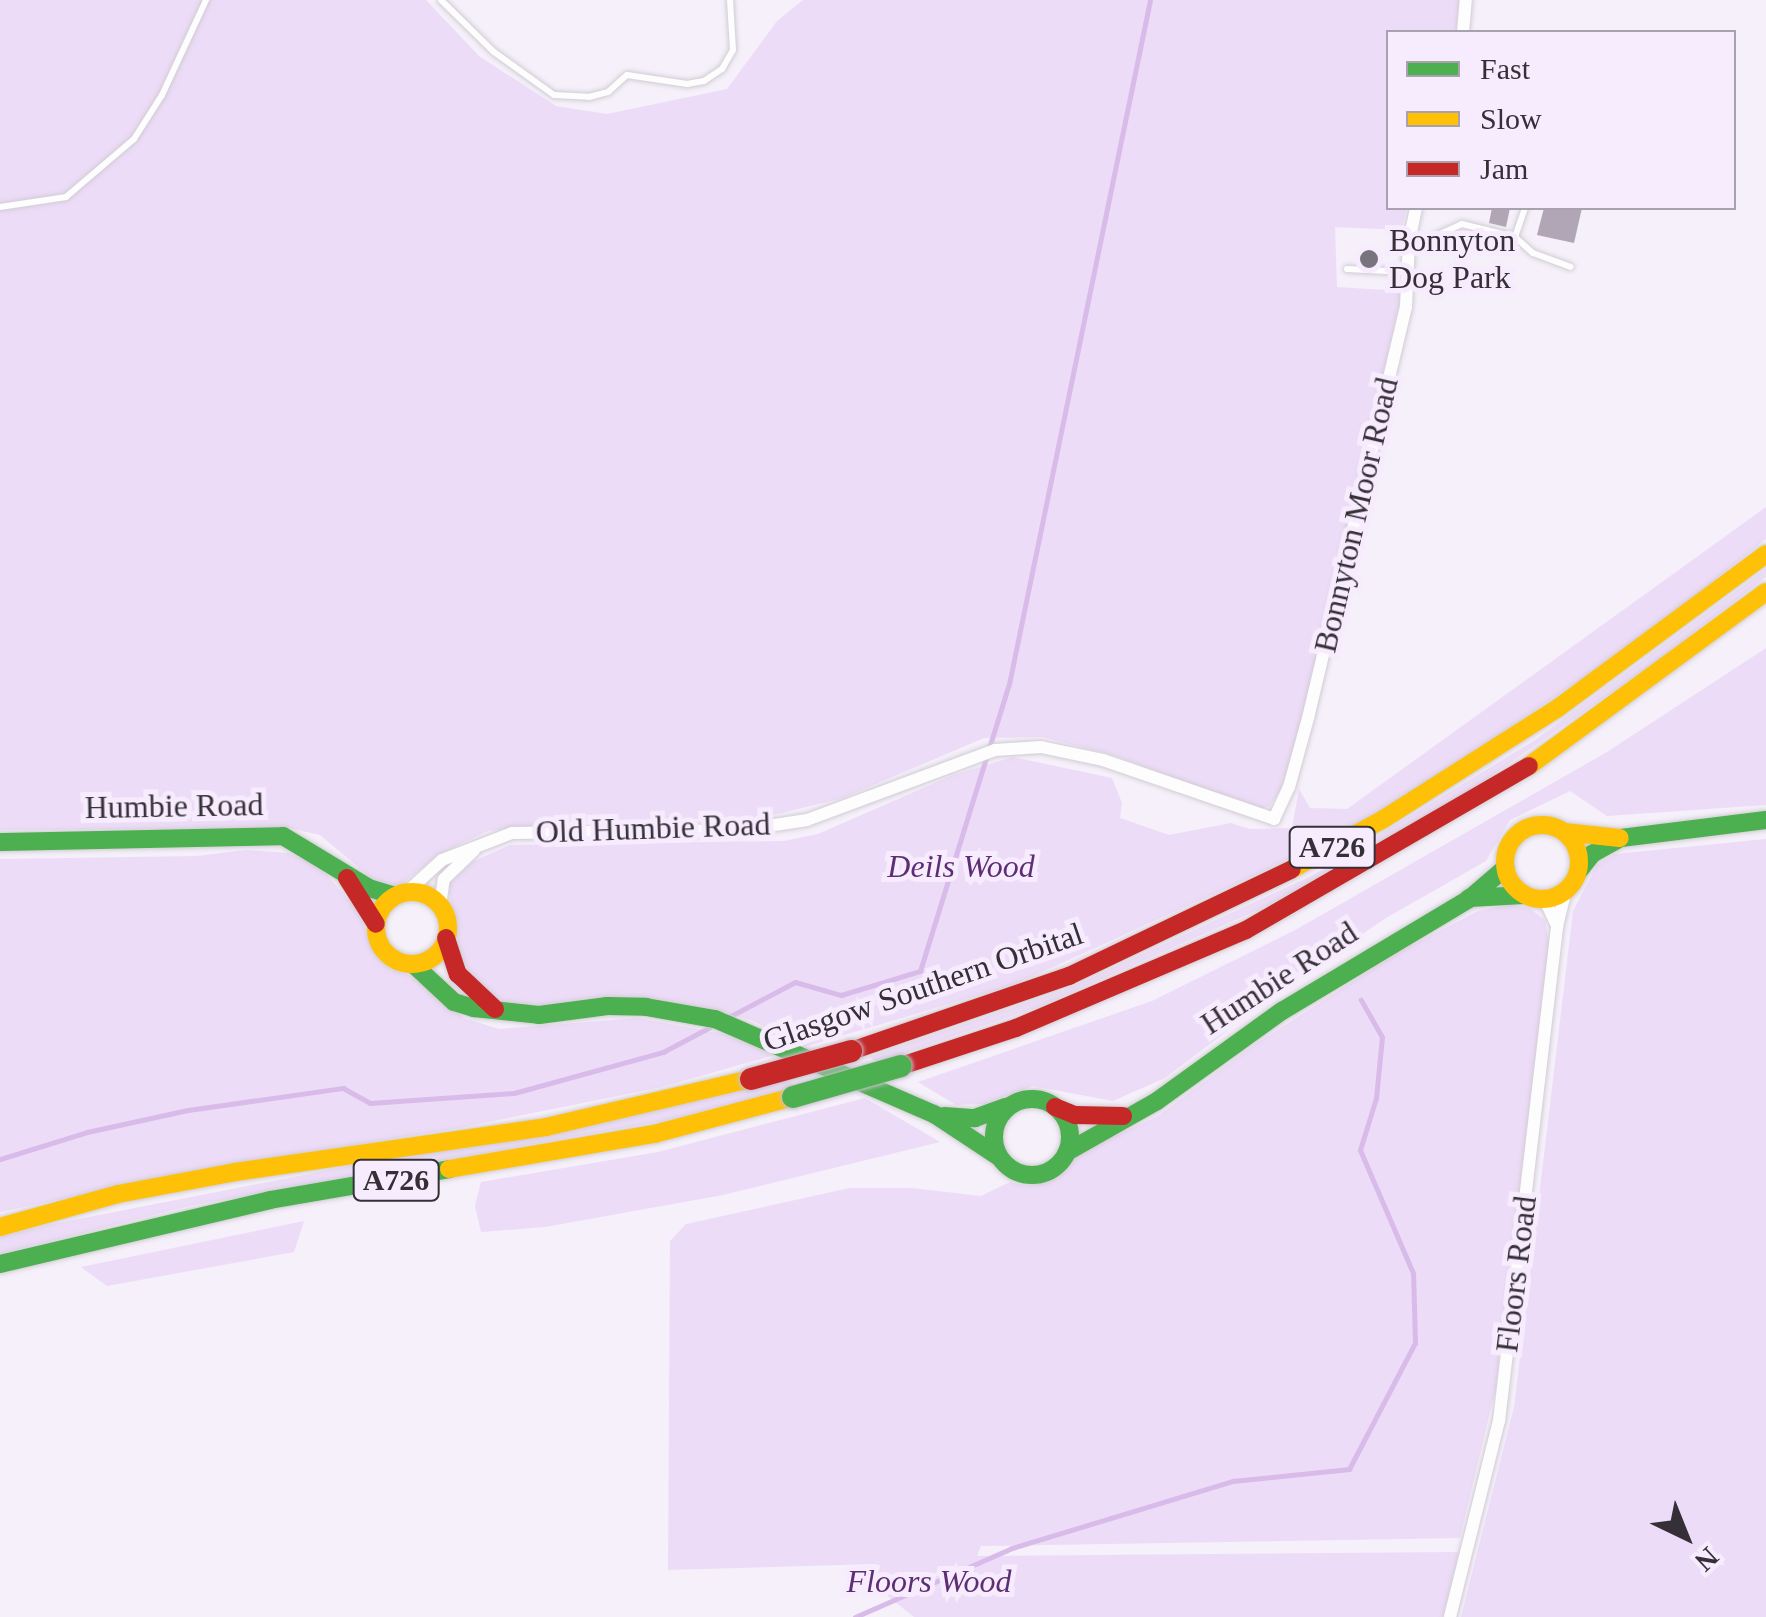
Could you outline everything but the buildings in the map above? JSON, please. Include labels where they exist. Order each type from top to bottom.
[{"type":"main road","name":"Glasgow Southern Orbital","points":[[0,1227],[177,1183],[546,1127],[751,1080],[851,1051],[1069,976],[1234,900],[1321,854],[1558,708],[1766,554]]},
{"type":"main road","name":"Glasgow Southern Orbital","points":[[0,1264],[270,1200],[654,1134],[901,1066],[1016,1028],[1246,930],[1536,762],[1766,592]]},
{"type":"main road","points":[[1553,889],[1505,868],[1510,844],[1528,828],[1540,825],[1564,832],[1621,838],[1766,820]]},
{"type":"main road","points":[[1553,889],[1577,850],[1564,832]]},
{"type":"main road","name":"Humbie Road","points":[[0,842],[283,836],[370,888],[425,895],[440,906]]},
{"type":"main road","points":[[1553,889],[1592,854],[1621,838]]},
{"type":"main road","name":"Humbie Road","points":[[1067,1152],[1157,1101],[1282,1011],[1469,898],[1505,868]]},
{"type":"main road","name":"Humbie Road","points":[[341,869],[376,924],[385,952],[413,964],[454,1002],[539,1015],[607,1006],[646,1007],[715,1020],[934,1114],[999,1157]]},
{"type":"main road","name":"Humbie Road","points":[[1469,898],[1553,889]]},
{"type":"main road","points":[[376,924],[380,913],[401,894]]},
{"type":"main road","points":[[440,906],[446,938],[468,988],[500,1012]]},
{"type":"main road","points":[[413,964],[434,956],[446,938]]},
{"type":"main road","points":[[1056,1108],[1068,1127],[1067,1152],[1060,1163],[1035,1175],[1020,1174],[999,1157],[994,1129],[1014,1104],[1035,1099],[1098,1118],[1128,1115]]},
{"type":"main road","name":"Humbie Road","points":[[934,1114],[975,1118],[1014,1104]]},
{"type":"street","points":[[1463,30],[1466,0]]},
{"type":"street","name":"Bonnyton Moor Road","points":[[1274,819],[1289,787],[1308,718],[1406,308],[1416,210]]},
{"type":"street","name":"Old Humbie Road","points":[[488,840],[512,833],[566,830],[742,830],[806,820],[995,750],[1041,747],[1102,760],[1274,819]]},
{"type":"street","points":[[401,894],[442,860],[488,840]]},
{"type":"street","points":[[440,906],[444,879],[488,840]]},
{"type":"street","name":"Floors Road","points":[[1450,1617],[1499,1421],[1556,926],[1553,889]]},
{"type":"street","name":"Floors Road","points":[[1553,889],[1556,926]]},
{"type":"lane","points":[[0,208],[66,197],[134,140],[162,95],[206,0]]},
{"type":"lane","points":[[441,0],[494,52],[554,95],[589,98],[608,92],[626,74],[687,84],[713,75],[733,50],[730,0]]},
{"type":"lane","points":[[1515,237],[1523,210]]},
{"type":"lane","points":[[1409,249],[1462,224],[1515,237],[1533,253],[1570,267]]},
{"type":"lane","points":[[1347,269],[1410,272]]},
{"type":"green space","points":[[0,0],[426,0],[479,56],[556,106],[607,114],[727,89],[777,21],[803,0],[1459,0],[1456,30],[1386,30],[1386,210],[1406,210],[1401,230],[1335,227],[1337,287],[1402,291],[1308,707],[1280,791],[1269,807],[1257,809],[1113,755],[1042,737],[984,738],[843,798],[761,818],[574,821],[488,831],[438,855],[397,888],[376,882],[320,835],[289,828],[0,830]]},
{"type":"green space","name":"Deils Wood","points":[[1766,507],[1766,539],[1638,641],[1396,804],[1264,871],[1013,985],[804,1047],[751,1020],[715,1010],[511,1006],[484,992],[460,957],[448,885],[472,862],[510,845],[784,841],[818,834],[953,775],[1013,757],[1112,778],[1122,803],[1120,818],[1169,835],[1231,823],[1249,829],[1292,828],[1299,789],[1310,808],[1347,809]]},
{"type":"green space","points":[[1766,569],[1766,577],[1658,660],[1471,790],[1267,906],[1038,1007],[878,1062],[869,1057],[1067,989],[1313,875],[1535,740]]},
{"type":"green space","points":[[1766,648],[1766,805],[1607,816],[1570,791],[1510,820],[1486,861],[1386,918],[1297,978],[1165,1078],[1113,1101],[1033,1086],[985,1104],[956,1105],[918,1082],[1152,1001],[1297,929],[1607,752]]},
{"type":"green space","points":[[1766,839],[1766,1617],[1461,1617],[1514,1407],[1573,911],[1597,865],[1615,854]]},
{"type":"green space","points":[[246,850],[289,853],[320,867],[358,911],[378,958],[390,969],[411,976],[464,1018],[499,1029],[638,1018],[724,1034],[778,1054],[662,1087],[459,1128],[216,1167],[0,1212],[0,859],[197,856]]},
{"type":"green space","name":"Floors Wood","points":[[1510,905],[1529,908],[1545,920],[1549,942],[1496,1387],[1460,1538],[981,1546],[977,1556],[1459,1552],[1443,1617],[914,1617],[870,1582],[877,1564],[668,1570],[670,1241],[686,1224],[850,1188],[912,1188],[981,1196],[1010,1182],[1027,1186],[1048,1182],[1082,1151],[1158,1116],[1257,1043],[1399,952],[1478,911]]},
{"type":"green space","points":[[789,1080],[795,1087],[667,1120],[189,1206],[0,1254],[0,1237],[48,1225]]},
{"type":"green space","points":[[865,1098],[940,1142],[723,1195],[545,1227],[481,1232],[475,1206],[481,1182],[658,1152]]},
{"type":"green space","points":[[304,1221],[294,1252],[107,1286],[81,1267]]},
{"type":"waterway","points":[[727,1018],[795,982],[841,995],[920,971],[1009,684],[1150,0]]},
{"type":"waterway","points":[[855,1617],[1012,1548],[1233,1481],[1349,1469],[1415,1343],[1413,1273],[1360,1150],[1376,1098],[1382,1037],[1361,1000]]},
{"type":"waterway","points":[[0,1159],[87,1132],[188,1110],[343,1088],[370,1103],[514,1093],[663,1052],[712,1026]]},
{"type":"traffic: fast","points":[[1578,872],[1592,854],[1621,838],[1766,820]]},
{"type":"traffic: fast","points":[[0,842],[283,836],[369,888],[395,896]]},
{"type":"traffic: fast","points":[[1067,1152],[1157,1101],[1282,1011],[1469,899],[1505,868]]},
{"type":"traffic: fast","points":[[1469,898],[1524,895]]},
{"type":"traffic: fast","points":[[413,964],[454,1002],[474,1008],[539,1015],[607,1006],[646,1007],[715,1019],[934,1114],[999,1157]]},
{"type":"traffic: fast","points":[[793,1097],[901,1066]]},
{"type":"traffic: fast","points":[[1032,1099],[1059,1110],[1070,1137],[1059,1164],[1032,1175],[1005,1164],[994,1137],[1005,1110],[1032,1099]]},
{"type":"traffic: fast","points":[[944,1116],[975,1118],[1006,1107]]},
{"type":"traffic: fast","points":[[0,1264],[270,1200],[449,1169]]},
{"type":"traffic: slow","points":[[1292,869],[1382,820],[1558,708],[1766,554]]},
{"type":"traffic: slow","points":[[1529,766],[1766,592]]},
{"type":"traffic: slow","points":[[1542,825],[1568,836],[1579,862],[1568,888],[1542,899],[1516,888],[1505,862],[1516,836],[1542,825]]},
{"type":"traffic: slow","points":[[1564,832],[1620,838]]},
{"type":"traffic: slow","points":[[412,892],[437,903],[448,928],[437,953],[412,964],[387,953],[376,928],[387,903],[412,892]]},
{"type":"traffic: slow","points":[[0,1227],[118,1194],[235,1172],[546,1127],[751,1079]]},
{"type":"traffic: slow","points":[[449,1169],[654,1134],[793,1097]]},
{"type":"traffic: jam","points":[[901,1066],[1016,1028],[1246,930],[1529,766]]},
{"type":"traffic: jam","points":[[851,1051],[1069,976],[1292,869]]},
{"type":"traffic: jam","points":[[347,878],[376,924]]},
{"type":"traffic: jam","points":[[446,938],[458,974],[495,1009]]},
{"type":"traffic: jam","points":[[751,1079],[851,1051]]},
{"type":"traffic: jam","points":[[1055,1107],[1075,1115],[1123,1116]]},
{"type":"place","name":"Bonnyton Dog Park","points":[[1369,259]]}]
